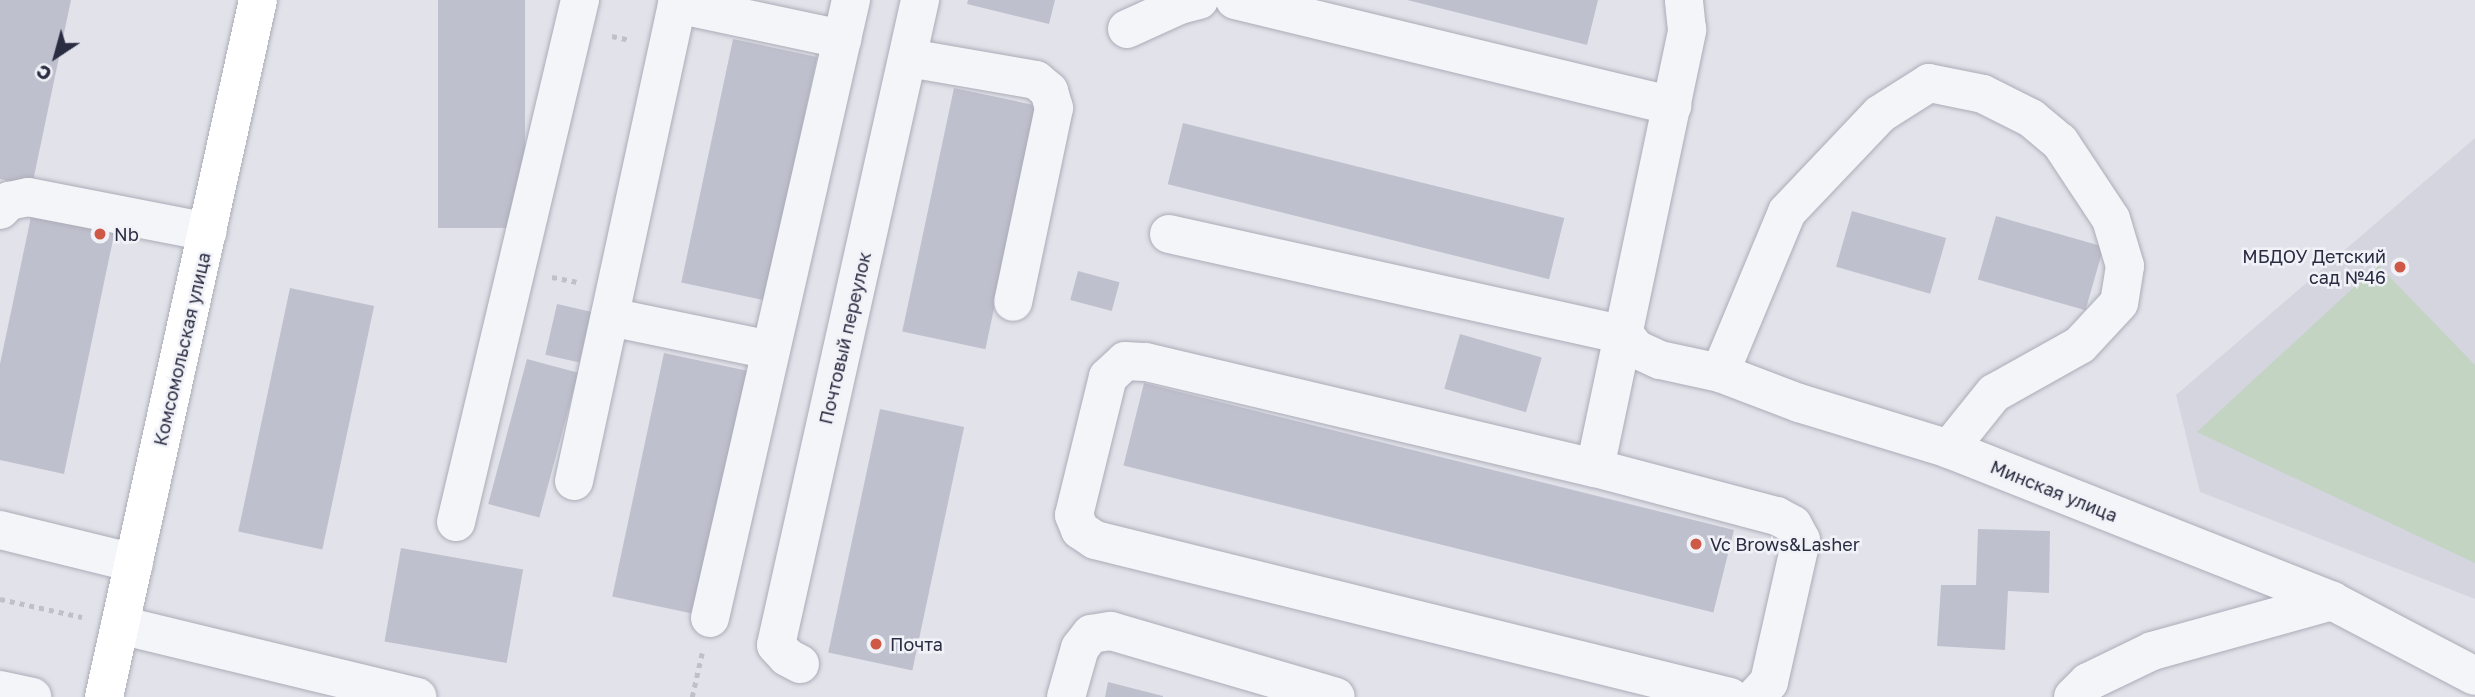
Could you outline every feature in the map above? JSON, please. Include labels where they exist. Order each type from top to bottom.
[{"type":"main road","name":"Комсомольская улица","points":[[104,697],[258,0]]},
{"type":"street","points":[[709,618],[851,0]]},
{"type":"street","name":"Почтовый переулок","points":[[800,664],[787,657],[776,645],[920,0]]},
{"type":"street","points":[[1127,29],[1180,5],[1199,0]]},
{"type":"street","points":[[1235,0],[1672,106]]},
{"type":"street","points":[[1595,468],[1687,30],[1684,0]]},
{"type":"street","points":[[575,481],[677,2],[842,39]]},
{"type":"street","points":[[456,522],[577,13]]},
{"type":"street","points":[[909,58],[1036,80],[1049,92],[1054,108],[1013,302]]},
{"type":"street","points":[[1720,373],[1787,212],[1880,114],[1929,83],[1983,94],[2031,118],[2060,142],[2112,219],[2125,266],[2119,303],[2080,345],[1994,393],[1949,449]]},
{"type":"street","points":[[0,210],[9,201],[28,197],[208,232]]},
{"type":"street","points":[[1169,234],[1625,335]]},
{"type":"street","points":[[613,304],[771,350]]},
{"type":"street","name":"Минская улица","points":[[1625,335],[1636,349],[1660,359],[1720,373],[1799,403],[1949,449],[2332,601],[2475,676]]},
{"type":"street","points":[[1731,697],[1095,540],[1080,530],[1074,516],[1108,377],[1125,361],[1146,362],[1595,468],[1777,516],[1793,525],[1801,540],[1769,682],[1755,697]]},
{"type":"street","points":[[0,530],[134,564]]},
{"type":"street","points":[[2073,697],[2088,682],[2152,651],[2332,601]]},
{"type":"street","points":[[120,625],[343,688],[417,697]]},
{"type":"street","points":[[1066,697],[1080,648],[1091,634],[1111,631],[1336,697]]},
{"type":"street","points":[[0,690],[32,697]]},
{"type":"path","points":[[577,13],[667,50]]},
{"type":"path","points":[[517,269],[613,304]]},
{"type":"path","points":[[0,598],[38,607]]},
{"type":"shaded area","name":"МБДОУ Детский сад №46","points":[[2475,138],[2475,599],[2200,492],[2176,395]]},
{"type":"green space","points":[[2378,265],[2475,365],[2475,563],[2197,432]]},
{"type":"building","points":[[0,0],[71,0],[32,186],[0,179]]},
{"type":"building","points":[[438,0],[525,0],[525,228],[438,228]]},
{"type":"building","points":[[968,0],[1055,0],[1049,24],[967,4]]},
{"type":"building","points":[[1407,0],[1598,0],[1587,45]]},
{"type":"building","points":[[733,39],[817,57],[765,300],[681,283]]},
{"type":"building","points":[[954,88],[1037,106],[985,349],[902,332]]},
{"type":"building","points":[[1183,123],[1564,218],[1549,279],[1168,184]]},
{"type":"building","points":[[1852,211],[1946,238],[1930,294],[1836,267]]},
{"type":"building","points":[[32,212],[115,230],[64,474],[0,460],[0,364]]},
{"type":"building","points":[[1996,216],[2104,247],[2085,310],[1978,279]]},
{"type":"building","points":[[1078,271],[1120,282],[1112,311],[1070,300]]},
{"type":"building","points":[[290,288],[374,306],[322,549],[238,532]]},
{"type":"building","points":[[557,304],[591,312],[579,363],[545,355]]},
{"type":"building","points":[[1460,334],[1542,357],[1526,412],[1444,389]]},
{"type":"building","points":[[664,353],[747,371],[695,614],[612,597]]},
{"type":"building","points":[[527,359],[578,373],[539,518],[488,504]]},
{"type":"building","points":[[1144,383],[1734,530],[1713,613],[1123,465]]},
{"type":"building","points":[[880,409],[964,427],[912,670],[828,653]]},
{"type":"building","points":[[1978,529],[2050,531],[2049,593],[2008,591],[2005,650],[1937,646],[1941,585],[1976,585]]},
{"type":"building","points":[[401,548],[523,570],[507,663],[385,642]]},
{"type":"building","points":[[1108,682],[1163,696],[1163,697],[1105,697]]},
{"type":"place","name":"Nb","points":[[100,234]]},
{"type":"place","name":"МБДОУ Детский сад №46","points":[[2400,267]]},
{"type":"place","name":"Vc Brows&Lasher","points":[[1696,544]]},
{"type":"place","name":"Почта","points":[[876,644]]}]
